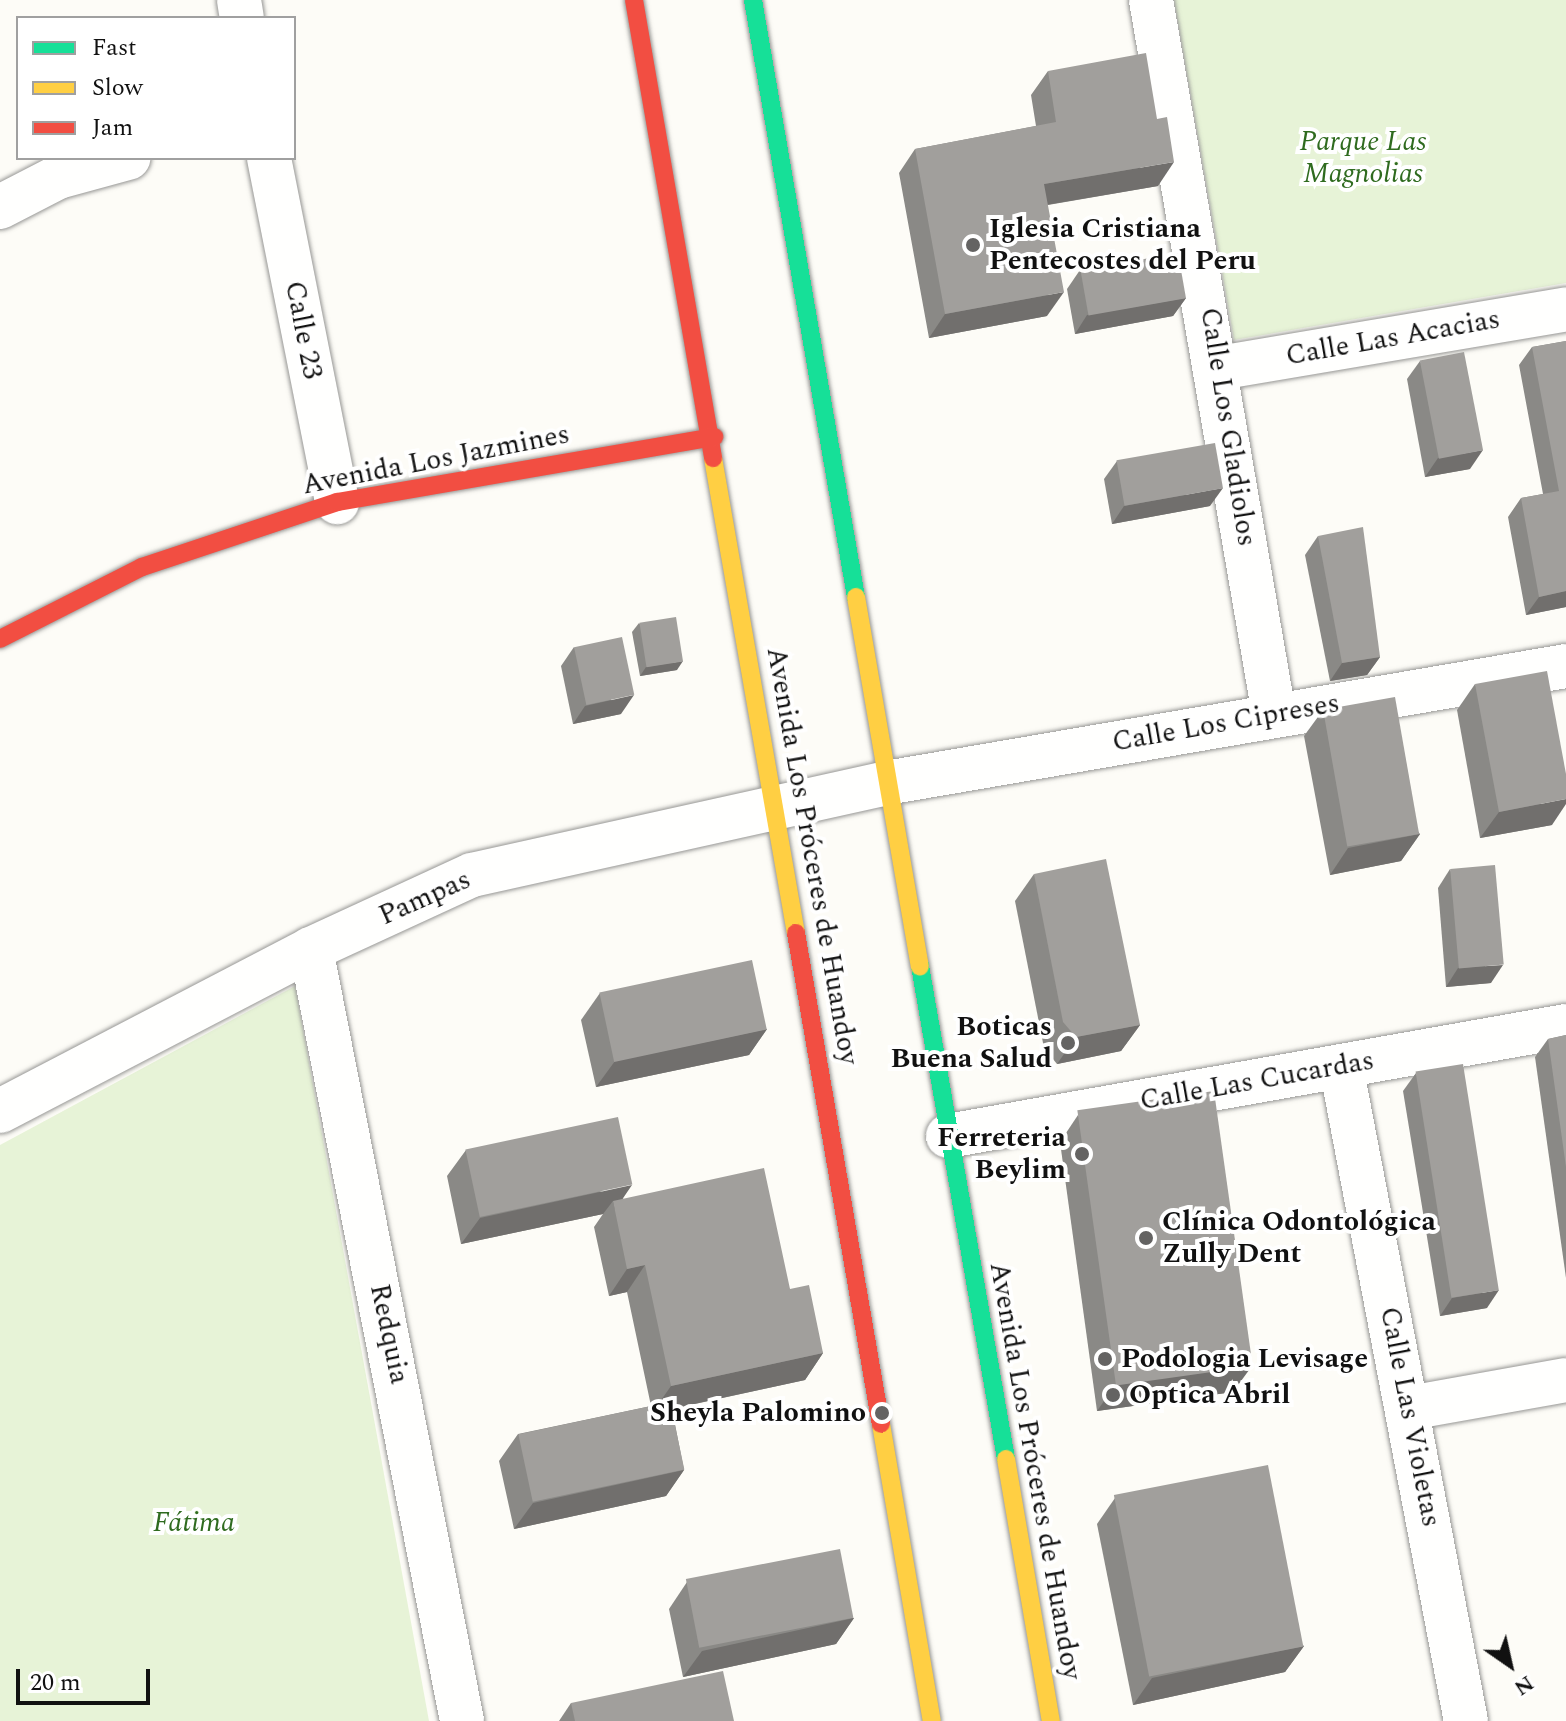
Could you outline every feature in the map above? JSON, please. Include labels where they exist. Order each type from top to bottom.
[{"type":"main road","name":"Avenida Los Próceres de Huandoy","points":[[634,0],[714,437],[932,1721]]},
{"type":"main road","name":"Avenida Los Próceres de Huandoy","points":[[753,0],[886,783],[1051,1721]]},
{"type":"main road","name":"Avenida Los Jazmines","points":[[0,639],[142,567],[337,502],[714,437]]},
{"type":"street","name":"Calle Los Gladiolos","points":[[1151,0],[1219,368],[1274,714]]},
{"type":"street","points":[[0,207],[58,177],[121,160]]},
{"type":"street","name":"Calle 23","points":[[269,160],[337,502]]},
{"type":"street","name":"Calle Las Acacias","points":[[1219,368],[1566,309]]},
{"type":"street","name":"Calle Los Cipreses","points":[[886,783],[1566,666]]},
{"type":"street","name":"Pampas","points":[[0,1111],[311,949],[472,875],[886,783]]},
{"type":"street","name":"Redquia","points":[[311,949],[462,1721]]},
{"type":"street","name":"Calle Las Cucardas","points":[[948,1136],[1566,1026]]},
{"type":"street","name":"Calle Las Violetas","points":[[1341,1066],[1409,1408],[1466,1721]]},
{"type":"street","points":[[1409,1408],[1566,1380]]},
{"type":"green space","name":"Parque Las Magnolias","points":[[1174,0],[1566,0],[1566,283],[1234,340]]},
{"type":"green space","name":"Fátima","points":[[295,986],[429,1721],[0,1721],[0,1145]]},
{"type":"building","points":[[1146,53],[1157,119],[1167,117],[1174,162],[1044,184],[1064,292],[945,314],[915,149],[1056,122],[1048,71]]},
{"type":"building","points":[[1178,253],[1186,298],[1088,315],[1081,270]]},
{"type":"building","points":[[1566,341],[1566,591],[1539,597],[1521,498],[1559,491],[1532,347]]},
{"type":"building","points":[[1464,352],[1483,450],[1439,459],[1420,361]]},
{"type":"building","points":[[1215,443],[1223,488],[1125,506],[1117,460]]},
{"type":"building","points":[[1363,527],[1380,657],[1342,663],[1318,536]]},
{"type":"building","points":[[676,617],[683,661],[646,667],[639,623]]},
{"type":"building","points":[[622,637],[634,695],[586,705],[574,647]]},
{"type":"building","points":[[1547,671],[1566,774],[1566,799],[1499,812],[1475,684]]},
{"type":"building","points":[[1395,697],[1419,834],[1347,847],[1323,710]]},
{"type":"building","points":[[1106,859],[1140,1025],[1076,1037],[1063,1022],[1034,874]]},
{"type":"building","points":[[1495,865],[1504,965],[1459,969],[1450,869]]},
{"type":"building","points":[[752,960],[767,1029],[614,1062],[599,992]]},
{"type":"building","points":[[1566,1035],[1566,1167],[1548,1039]]},
{"type":"building","points":[[1463,1064],[1499,1290],[1451,1298],[1416,1072]]},
{"type":"building","points":[[1214,1091],[1253,1366],[1116,1386],[1077,1110]]},
{"type":"building","points":[[618,1117],[632,1184],[480,1217],[465,1149]]},
{"type":"building","points":[[764,1168],[790,1289],[809,1285],[823,1353],[671,1386],[645,1265],[627,1269],[613,1201]]},
{"type":"building","points":[[670,1402],[684,1469],[533,1502],[518,1434]]},
{"type":"building","points":[[1268,1465],[1303,1647],[1149,1677],[1114,1495]]},
{"type":"building","points":[[840,1549],[853,1618],[699,1648],[686,1579]]},
{"type":"building","points":[[723,1671],[734,1721],[575,1721],[571,1703]]},
{"type":"traffic: fast","points":[[753,0],[856,597]]},
{"type":"traffic: fast","points":[[920,966],[1006,1459]]},
{"type":"traffic: slow","points":[[713,458],[796,933]]},
{"type":"traffic: slow","points":[[856,597],[920,966]]},
{"type":"traffic: slow","points":[[881,1424],[932,1721]]},
{"type":"traffic: slow","points":[[1006,1459],[1051,1721]]},
{"type":"traffic: jam","points":[[634,0],[713,458]]},
{"type":"traffic: jam","points":[[0,639],[142,567],[337,502],[714,437]]},
{"type":"traffic: jam","points":[[796,933],[881,1424]]},
{"type":"place","name":"Iglesia Cristiana Pentecostes del Peru","points":[[973,245]]},
{"type":"place","name":"Boticas Buena Salud","points":[[1068,1043]]},
{"type":"place","name":"Ferreteria Beylim","points":[[1082,1154]]},
{"type":"place","name":"Clínica Odontológica Zully Dent","points":[[1146,1238]]},
{"type":"place","name":"Podologia Levisage","points":[[1105,1359]]},
{"type":"place","name":"Optica Abril","points":[[1113,1395]]},
{"type":"place","name":"Sheyla Palomino","points":[[882,1413]]}]
